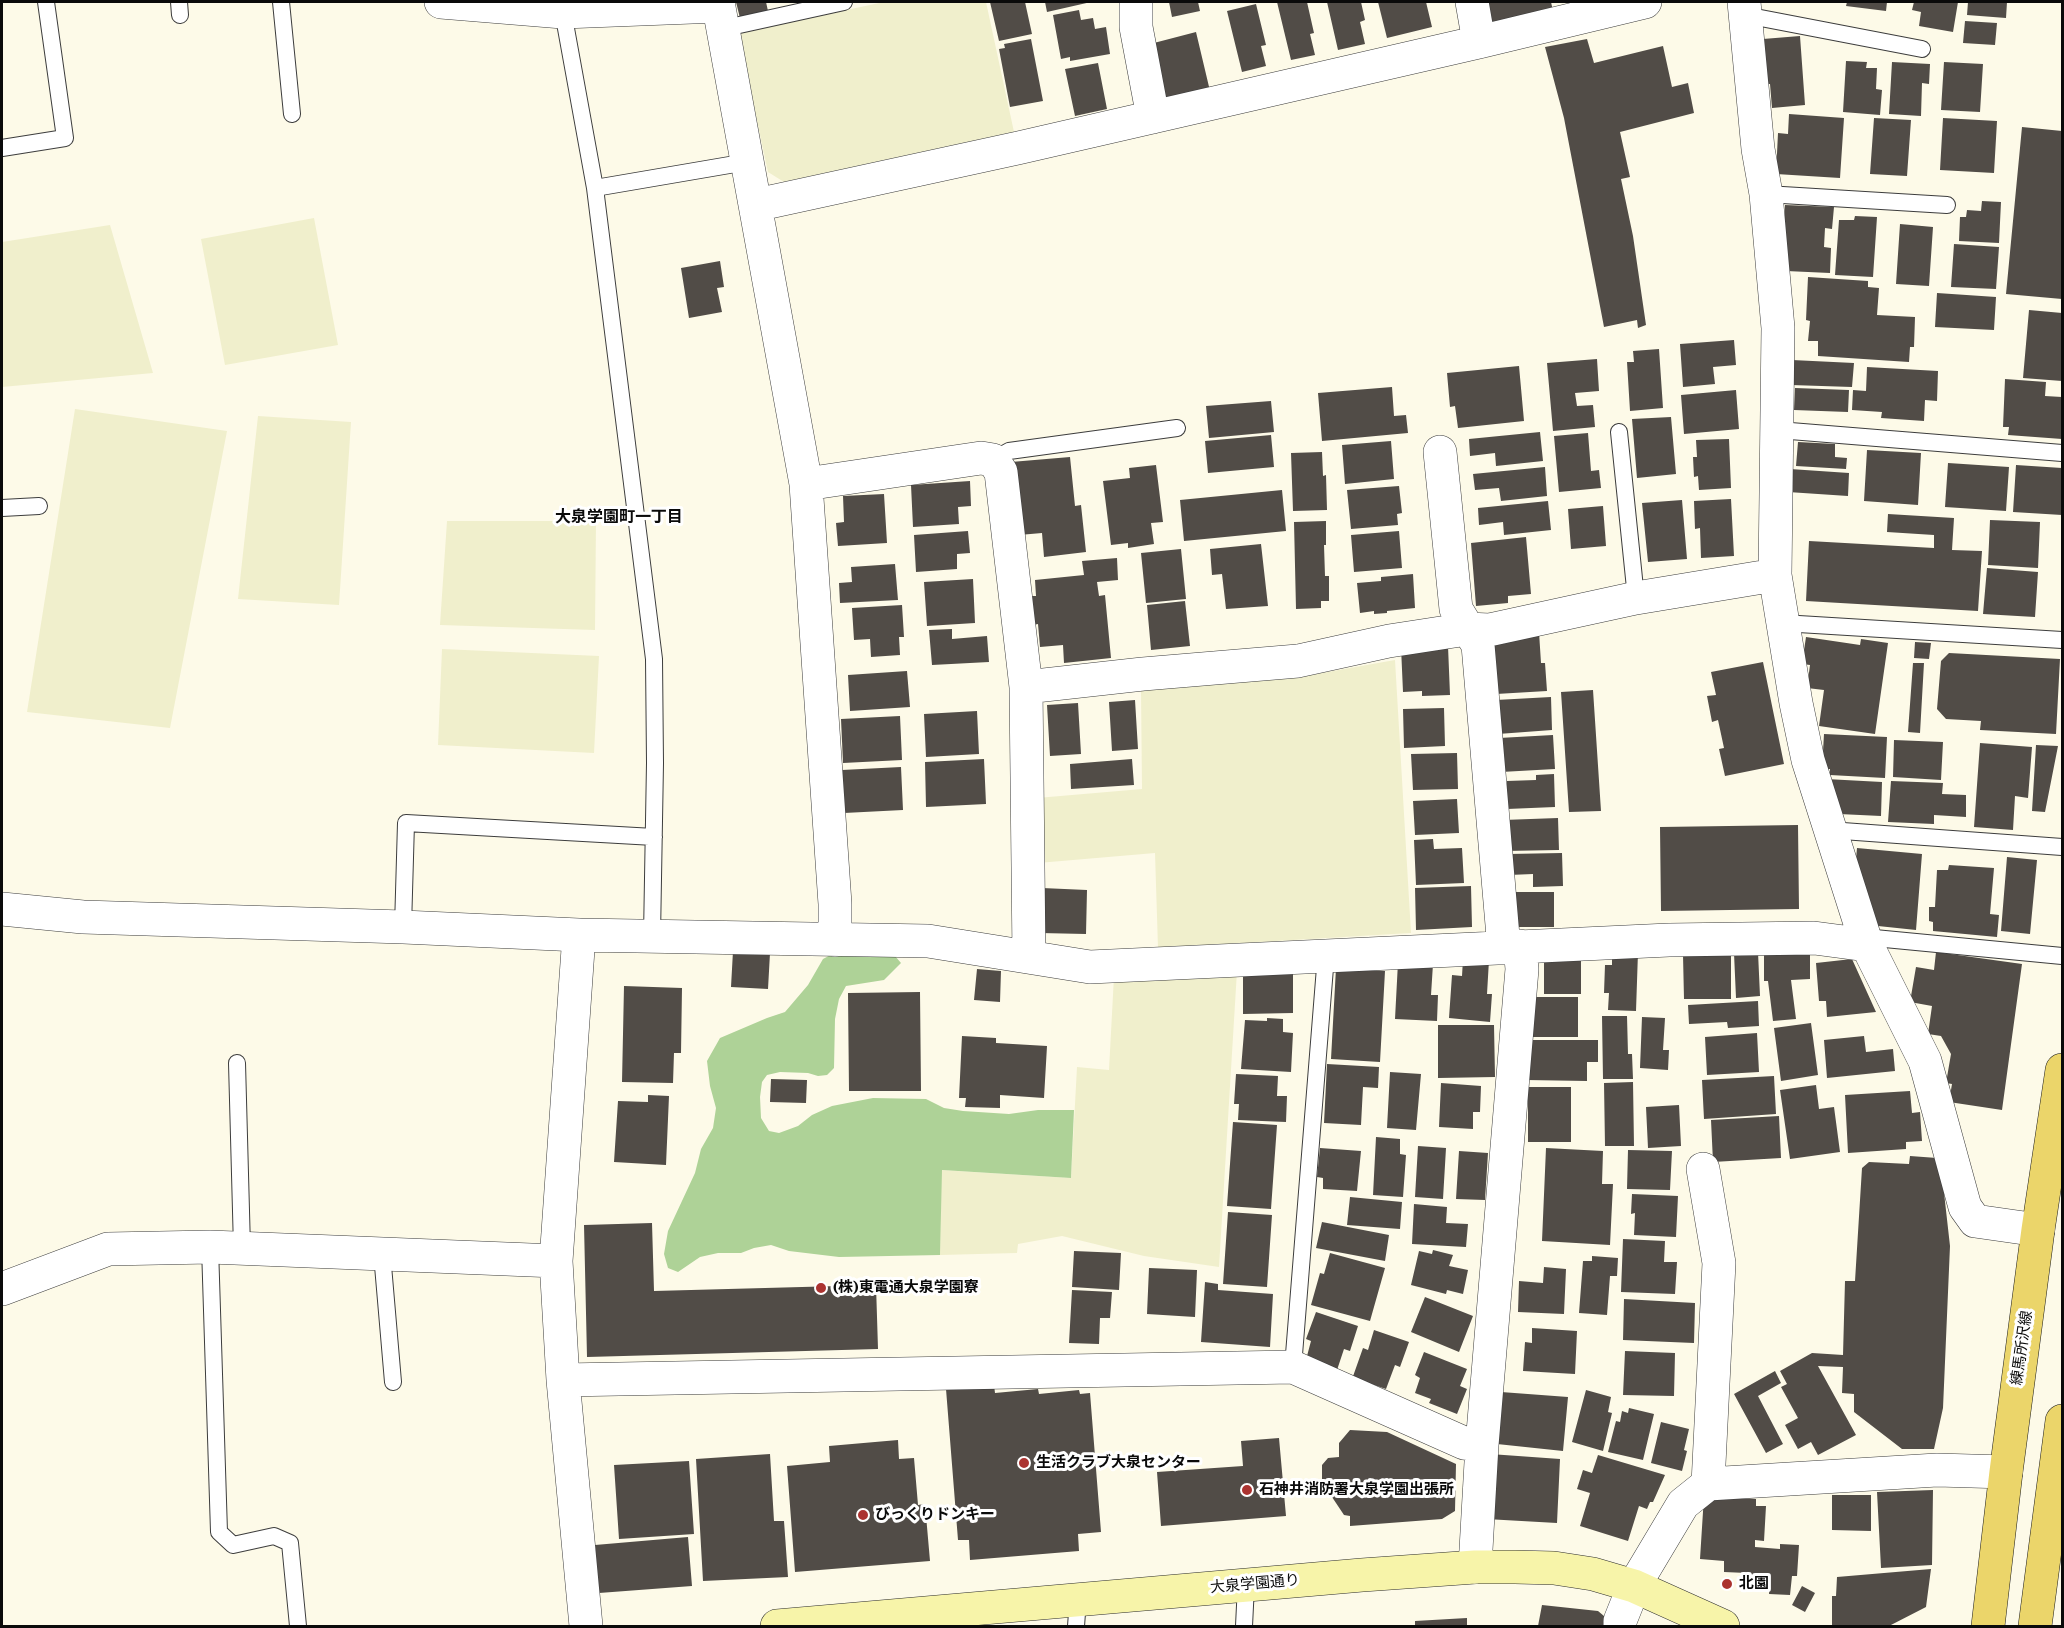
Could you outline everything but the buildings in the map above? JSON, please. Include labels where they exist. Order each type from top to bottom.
[{"type":"main road","name":"練馬所沢線","points":[[1988,1626],[2038,1230],[2062,1070]]},
{"type":"main road","points":[[2035,1626],[2051,1585],[2062,1421]]},
{"type":"street","points":[[441,2],[563,12],[719,12],[806,484],[835,904],[835,940]]},
{"type":"street","points":[[1136,2],[1136,27],[1153,117]]},
{"type":"street","points":[[1472,2],[1479,42]]},
{"type":"street","points":[[756,205],[1153,117],[1645,2]]},
{"type":"street","points":[[1745,8],[1758,149],[1766,194],[1778,328],[1775,575],[1808,760],[1865,941],[1925,1061],[1965,1207],[1975,1221],[2038,1230]]},
{"type":"street","points":[[1440,452],[1456,609],[1478,645],[1512,947],[1522,969],[1482,1445],[1475,1567]]},
{"type":"street","points":[[806,484],[981,458],[993,460],[1001,472],[1026,687],[1029,957]]},
{"type":"street","points":[[1026,687],[1143,674],[1298,661],[1389,641],[1467,629],[1489,630],[1636,598],[1775,575]]},
{"type":"street","points":[[4,906],[83,917],[579,935],[928,941],[1090,967],[1669,940],[1803,938],[1865,941]]},
{"type":"street","points":[[579,935],[556,1261],[563,1380],[586,1626]]},
{"type":"street","points":[[1703,1169],[1719,1263],[1708,1484]]},
{"type":"street","points":[[2,1289],[108,1249],[226,1248],[556,1261]]},
{"type":"street","points":[[563,1380],[1293,1367],[1464,1443],[1482,1445]]},
{"type":"street","points":[[1620,1626],[1634,1586],[1683,1504],[1708,1484],[1937,1470],[2006,1472]]},
{"type":"street","name":"大泉学園通り","points":[[777,1626],[1077,1613],[1246,1585],[1475,1567],[1554,1568],[1593,1575],[1634,1586],[1723,1626]]},
{"type":"lane","points":[[2,148],[65,138],[46,2]]},
{"type":"lane","points":[[281,2],[292,114]]},
{"type":"lane","points":[[719,12],[844,2]]},
{"type":"lane","points":[[1745,8],[1922,49]]},
{"type":"lane","points":[[563,12],[595,188],[654,659],[652,936]]},
{"type":"lane","points":[[595,188],[747,162]]},
{"type":"lane","points":[[1766,194],[1947,205]]},
{"type":"lane","points":[[993,460],[1008,451],[1177,428]]},
{"type":"lane","points":[[1778,430],[2062,453]]},
{"type":"lane","points":[[1619,432],[1636,598]]},
{"type":"lane","points":[[2,508],[39,506]]},
{"type":"lane","points":[[1782,623],[2062,640]]},
{"type":"lane","points":[[403,927],[406,824],[654,837]]},
{"type":"lane","points":[[1829,830],[2062,847]]},
{"type":"lane","points":[[1865,941],[2062,956]]},
{"type":"lane","points":[[1293,1367],[1326,955]]},
{"type":"lane","points":[[237,1063],[226,1248],[219,1532],[233,1545],[274,1536],[290,1543],[298,1626]]},
{"type":"lane","points":[[382,1254],[393,1382]]},
{"type":"lane","points":[[1244,1626],[1246,1585]]},
{"type":"green space","points":[[884,2],[986,2],[1014,132],[784,182],[768,172],[738,33]]},
{"type":"green space","points":[[314,218],[338,345],[225,365],[201,239]]},
{"type":"green space","points":[[110,225],[153,373],[2,387],[2,242]]},
{"type":"green space","points":[[75,409],[227,431],[170,728],[27,712]]},
{"type":"green space","points":[[258,416],[351,422],[339,605],[238,599]]},
{"type":"green space","points":[[447,521],[596,521],[595,630],[440,625]]},
{"type":"green space","points":[[442,649],[599,656],[594,753],[438,745]]},
{"type":"green space","points":[[1395,660],[1411,933],[1158,948],[1155,853],[1038,863],[1037,798],[1142,789],[1141,690],[1305,676]]},
{"type":"green space","points":[[836,952],[895,956],[901,963],[884,980],[846,986],[839,999],[835,1019],[834,1068],[827,1075],[780,1072],[767,1075],[762,1082],[760,1097],[761,1118],[769,1131],[779,1133],[798,1126],[812,1115],[832,1106],[873,1098],[926,1099],[944,1108],[1009,1114],[1038,1110],[1074,1110],[1071,1178],[942,1170],[940,1255],[839,1257],[789,1251],[771,1245],[741,1253],[718,1253],[700,1257],[678,1272],[668,1268],[664,1254],[668,1231],[695,1173],[701,1149],[713,1128],[716,1108],[707,1061],[720,1038],[785,1012],[808,985],[823,959]]},
{"type":"green space","points":[[1237,971],[1219,1267],[1144,1256],[1062,1236],[1018,1244],[1017,1253],[940,1255],[941,1170],[1071,1178],[1077,1067],[1109,1070],[1114,976]]},
{"type":"place","name":"(株)東電通大泉学園寮","points":[[821,1288]]},
{"type":"place","name":"生活クラブ大泉センター","points":[[1024,1463]]},
{"type":"place","name":"石神井消防署大泉学園出張所","points":[[1247,1490]]},
{"type":"place","name":"びっくりドンキー","points":[[863,1515]]},
{"type":"place","name":"北園","points":[[1727,1584]]},
{"type":"district","name":"大泉学園町一丁目","points":[[619,517]]}]
